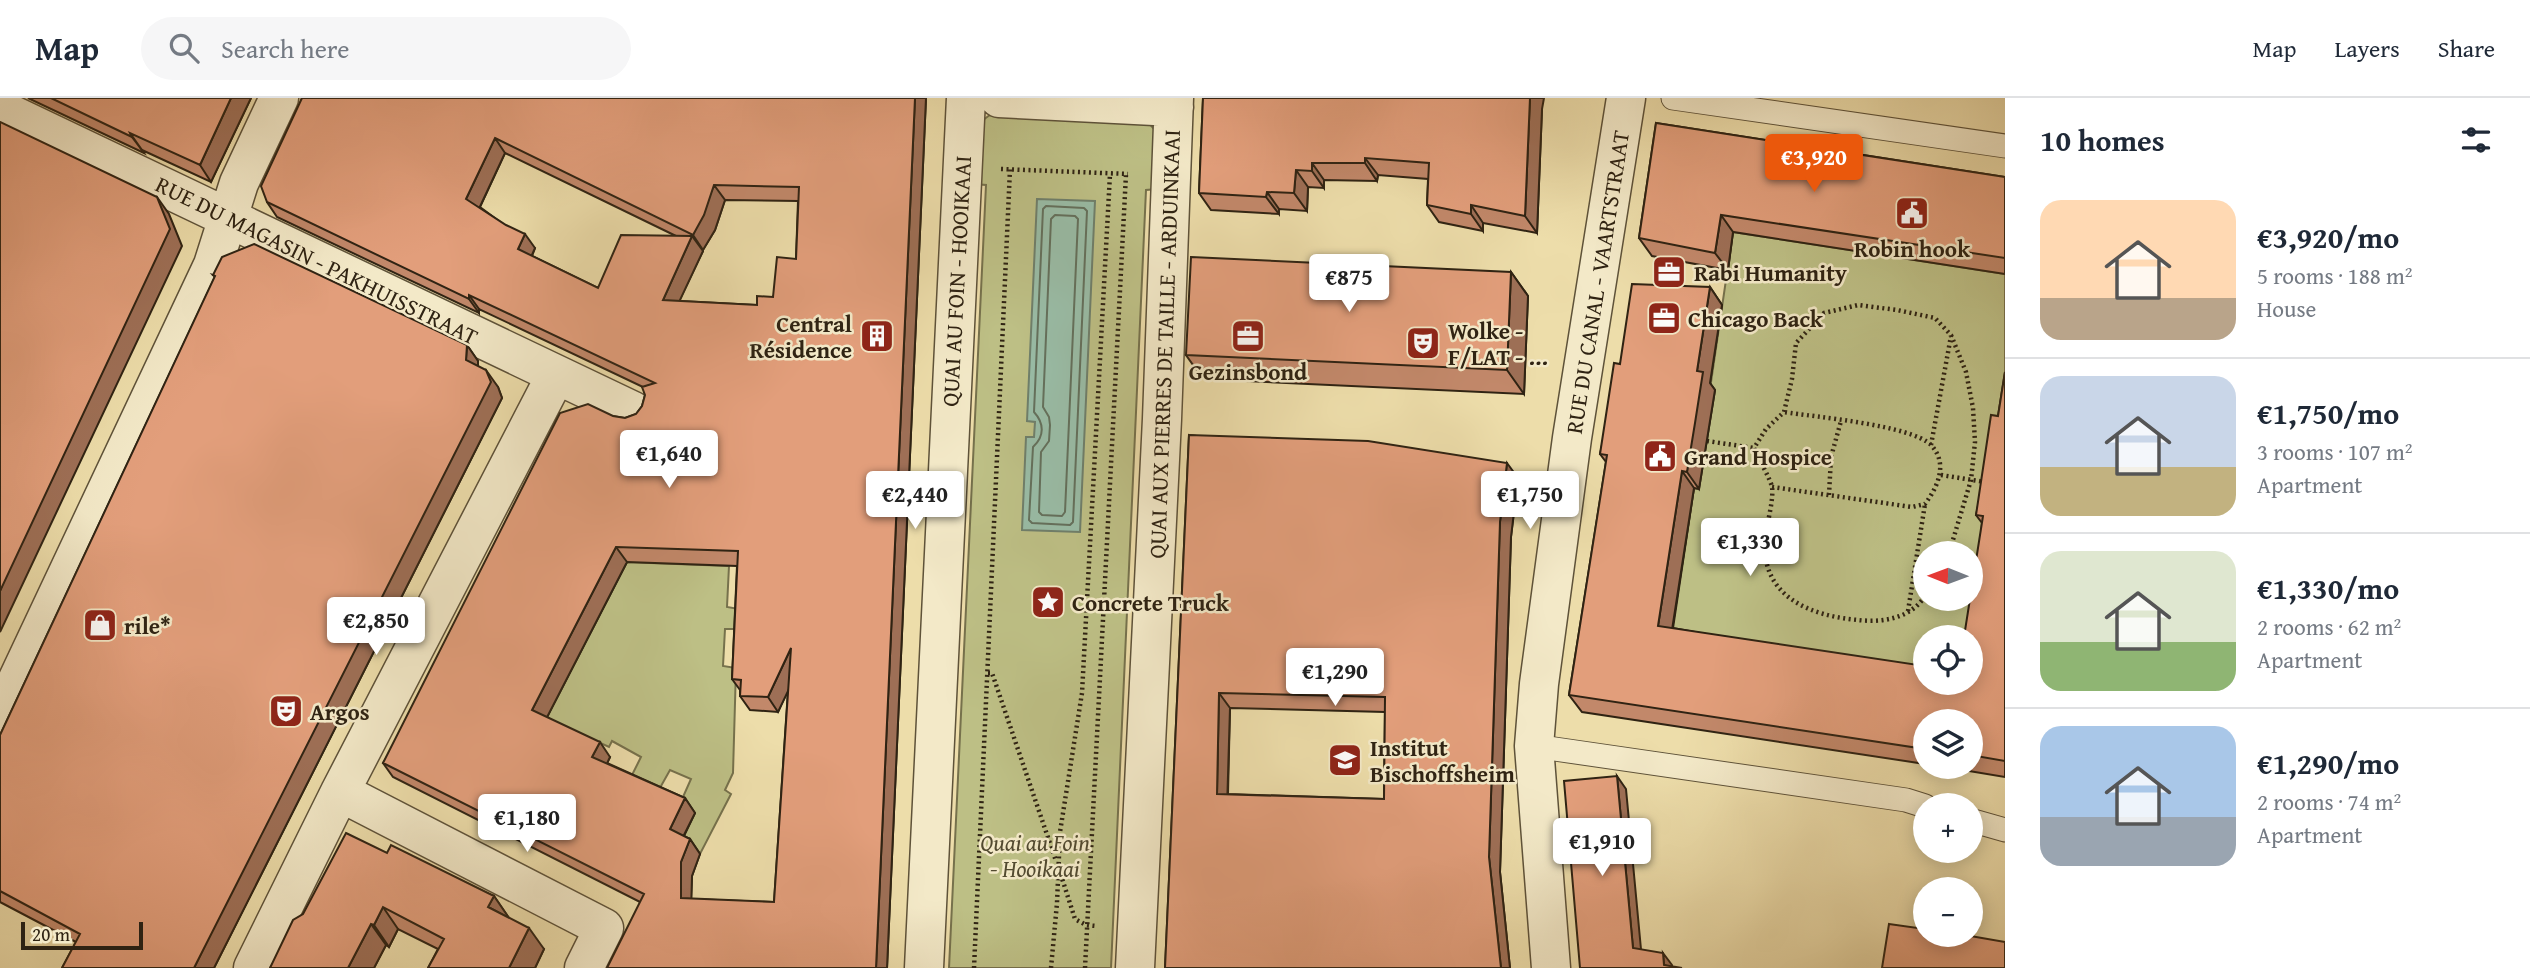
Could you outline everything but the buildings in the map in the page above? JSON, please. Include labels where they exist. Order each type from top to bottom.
[{"type":"street","points":[[0,717],[213,265],[239,183],[279,98]]},
{"type":"street","name":"QUAI AU FOIN - HOOIKAAI","points":[[924,968],[966,98]]},
{"type":"street","points":[[999,98],[1174,103]]},
{"type":"street","name":"RUE DU CANAL - VAARTSTRAAT","points":[[1551,968],[1534,746],[1539,684],[1572,438],[1626,98]]},
{"type":"street","name":"QUAI AUX PIERRES DE TAILLE - ARDUINKAAI","points":[[1135,968],[1162,419],[1174,103]]},
{"type":"street","name":"RUE DU MAGASIN - PAKHUISSTRAAT","points":[[0,109],[633,411]]},
{"type":"street","points":[[253,968],[340,792],[556,375]]},
{"type":"street","points":[[340,792],[604,928],[584,968]]},
{"type":"lane","points":[[1672,98],[2005,146]]},
{"type":"lane","points":[[1534,746],[1878,796],[1913,803]]},
{"type":"lane","points":[[1983,824],[2005,830]]},
{"type":"path","points":[[961,168],[1140,175]]},
{"type":"path","points":[[974,968],[1010,169]]},
{"type":"path","points":[[1051,968],[1060,832],[1082,693],[1110,174]]},
{"type":"path","points":[[1085,968],[1126,174]]},
{"type":"path","points":[[1754,448],[1766,429],[1784,412],[1792,379],[1796,343],[1824,313],[1858,305],[1935,318],[1951,335],[1966,372],[1973,408],[1975,442],[1971,480],[1953,541]]},
{"type":"path","points":[[1931,445],[1951,335]]},
{"type":"path","points":[[1784,412],[1909,433],[1931,445],[1937,456],[1941,475],[1936,489],[1925,504],[1908,611]]},
{"type":"path","points":[[1829,495],[1831,457],[1841,421]]},
{"type":"path","points":[[1707,440],[1754,448]]},
{"type":"path","points":[[1754,448],[1772,487],[1764,543],[1768,574],[1798,606],[1830,618],[1864,621],[1900,618],[1913,607]]},
{"type":"path","points":[[1941,475],[1996,484]]},
{"type":"path","points":[[1772,487],[1889,505],[1912,507],[1925,504]]},
{"type":"path","points":[[988,673],[992,673],[1075,919],[1086,925],[1137,928]]},
{"type":"green space","name":"Quai au Foin - Hooikaai","points":[[994,112],[1147,121],[1155,130],[1158,189],[1146,190],[1111,968],[949,968],[986,185],[973,184],[983,120]]},
{"type":"green space","points":[[1733,232],[2005,274],[2005,433],[1983,590],[1983,541],[1913,541],[1913,611],[1980,611],[1978,625],[1913,625],[1913,680],[1670,643],[1694,488],[1698,489]]},
{"type":"green space","points":[[624,562],[729,566],[727,607],[739,609],[738,629],[725,629],[723,666],[736,668],[733,773],[725,790],[731,794],[700,854],[680,843],[679,806],[691,779],[670,770],[656,795],[628,783],[641,757],[612,741],[609,747],[546,718]]},
{"type":"water","points":[[1037,199],[1095,201],[1080,532],[1022,530],[1026,437],[1034,437],[1035,422],[1027,421]]},
{"type":"place","name":"Robin hook","points":[[1912,213]]},
{"type":"place","name":"Rabi Humanity","points":[[1669,272]]},
{"type":"place","name":"Chicago Back","points":[[1664,318]]},
{"type":"place","name":"Central Résidence","points":[[877,336]]},
{"type":"place","name":"Gezinsbond","points":[[1248,336]]},
{"type":"place","name":"Wolke - F/LAT - ...","points":[[1423,343]]},
{"type":"place","name":"Grand Hospice","points":[[1660,456]]},
{"type":"place","name":"Concrete Truck","points":[[1048,602]]},
{"type":"place","name":"rile*","points":[[100,625]]},
{"type":"place","name":"Argos","points":[[286,711]]},
{"type":"place","name":"Institut Bischoffsheim","points":[[1345,760]]}]
